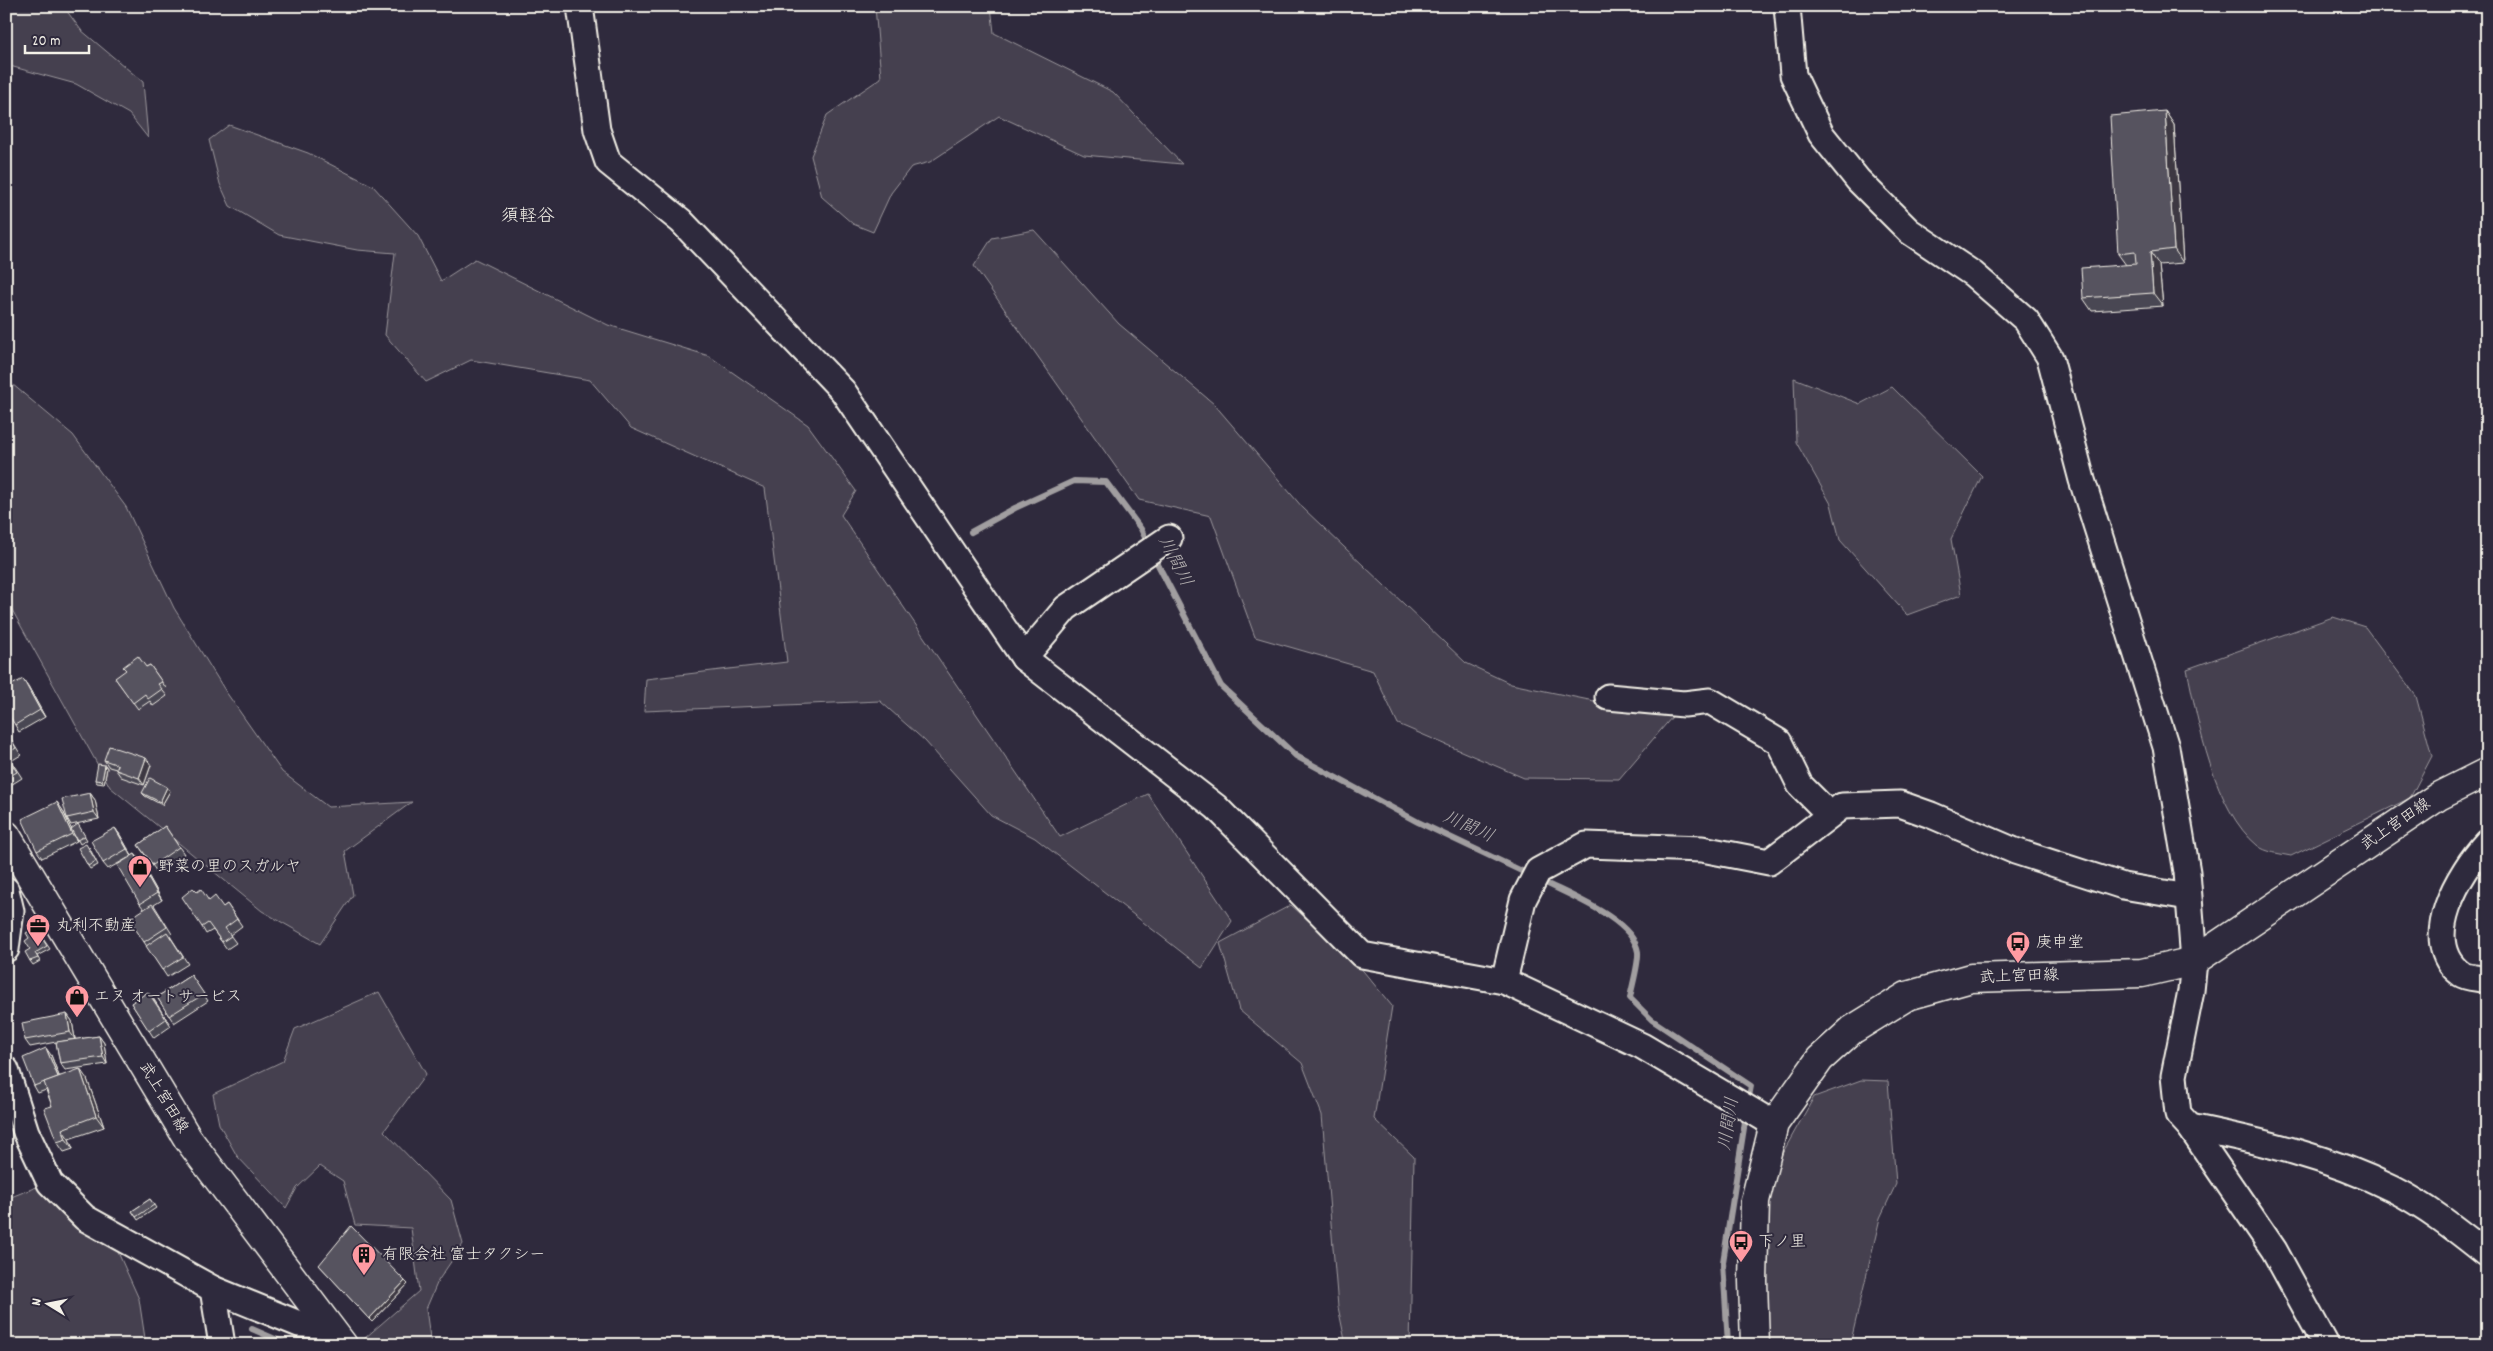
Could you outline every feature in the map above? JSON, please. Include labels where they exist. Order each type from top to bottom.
[{"type":"main road","name":"武上宮田線","points":[[1755,1345],[1753,1281],[1755,1200],[1774,1124],[1820,1059],[1852,1030],[1907,996],[1971,978],[2142,973],[2194,961],[2439,796],[2487,772]]},
{"type":"main road","name":"武上宮田線","points":[[6,835],[188,1139],[335,1335]]},
{"type":"street","points":[[580,6],[597,130],[608,162],[681,221],[842,391],[1024,658],[1216,807],[1362,955],[1504,980],[1642,1046],[1774,1124]]},
{"type":"street","points":[[1787,6],[1793,75],[1821,134],[1858,180],[1909,231],[1973,274],[2026,320],[2050,358],[2082,480],[2166,747],[2187,872],[2194,961],[2191,991],[2174,1076],[2178,1114],[2190,1127],[2274,1250],[2326,1345]]},
{"type":"street","points":[[1024,658],[1066,608],[1169,538]]},
{"type":"street","points":[[1608,697],[1684,704],[1710,700],[1779,742],[1800,785],[1829,814]]},
{"type":"street","points":[[1504,980],[1523,900],[1538,871],[1586,845],[1702,849],[1769,862],[1829,814],[1842,806],[1900,804],[1931,814],[2015,851],[2123,886],[2188,897]]},
{"type":"street","points":[[2487,842],[2469,861],[2449,900],[2441,940],[2446,959],[2462,975],[2487,980]]},
{"type":"street","points":[[6,890],[11,911],[6,949]]},
{"type":"street","points":[[6,1070],[26,1132],[50,1183],[85,1218],[213,1288],[299,1324],[335,1335]]},
{"type":"street","points":[[2190,1127],[2276,1145],[2333,1165],[2394,1190],[2454,1227],[2487,1254]]},
{"type":"street","points":[[213,1288],[222,1345]]},
{"type":"shaded area","points":[[6,6],[63,6],[81,30],[143,82],[148,138],[129,114],[76,84],[6,65]]},
{"type":"shaded area","points":[[875,6],[991,6],[994,33],[1113,92],[1182,164],[1084,155],[999,116],[930,162],[911,167],[891,193],[873,232],[853,224],[822,197],[811,156],[827,115],[881,78]]},
{"type":"shaded area","points":[[229,125],[308,153],[373,186],[418,236],[441,281],[475,259],[608,325],[709,356],[808,425],[856,491],[841,515],[1060,837],[1148,794],[1232,921],[1202,968],[1035,838],[991,815],[925,741],[880,701],[644,711],[646,679],[787,662],[765,488],[631,428],[590,380],[471,360],[426,382],[385,335],[395,253],[357,250],[279,235],[230,206],[220,184],[209,140]]},
{"type":"shaded area","points":[[1034,230],[1119,324],[1214,404],[1303,508],[1466,663],[1511,684],[1672,717],[1619,779],[1524,778],[1398,724],[1373,671],[1255,637],[1211,516],[1139,500],[974,266],[992,238]]},
{"type":"shaded area","points":[[1794,378],[1860,404],[1892,387],[1982,476],[1951,539],[1961,595],[1907,615],[1840,540],[1831,504],[1796,442]]},
{"type":"shaded area","points":[[6,379],[73,435],[126,507],[174,608],[226,692],[282,772],[328,807],[412,802],[345,851],[353,895],[320,944],[262,911],[110,787],[6,599]]},
{"type":"shaded area","points":[[2333,617],[2365,627],[2416,696],[2432,756],[2410,798],[2291,856],[2273,853],[2258,846],[2243,830],[2230,811],[2219,788],[2203,739],[2187,669]]},
{"type":"shaded area","points":[[1291,905],[1359,966],[1392,1006],[1374,1119],[1414,1157],[1410,1345],[1346,1345],[1338,1307],[1322,1115],[1302,1063],[1239,1010],[1220,943]]},
{"type":"shaded area","points":[[379,992],[426,1074],[384,1131],[451,1200],[463,1244],[438,1281],[426,1309],[431,1345],[357,1345],[419,1291],[411,1228],[355,1225],[343,1181],[320,1166],[297,1188],[286,1208],[237,1156],[219,1124],[213,1094],[283,1061],[295,1029]]},
{"type":"shaded area","points":[[1861,1080],[1888,1081],[1896,1184],[1880,1218],[1850,1345],[1752,1345],[1773,1170],[1814,1097]]},
{"type":"shaded area","points":[[39,1186],[104,1221],[139,1299],[146,1345],[6,1345],[6,1199]]},
{"type":"building","points":[[2165,111],[2174,249],[2150,252],[2153,293],[2083,298],[2081,268],[2136,264],[2135,252],[2118,254],[2110,116]]},
{"type":"building","points":[[138,656],[146,667],[150,665],[162,682],[158,684],[162,689],[148,699],[145,694],[133,703],[115,678],[126,670],[123,667]]},
{"type":"building","points":[[23,679],[40,710],[15,725],[6,710],[6,688]]},
{"type":"building","points":[[11,739],[16,748],[6,754],[6,742]]},
{"type":"building","points":[[109,746],[146,758],[139,778],[116,770],[118,765],[104,760]]},
{"type":"building","points":[[6,755],[17,772],[6,778]]},
{"type":"building","points":[[98,764],[105,765],[102,781],[95,780]]},
{"type":"building","points":[[150,778],[167,787],[160,802],[142,793]]},
{"type":"building","points":[[90,793],[94,812],[67,818],[62,799]]},
{"type":"building","points":[[57,802],[72,834],[37,851],[22,819]]},
{"type":"building","points":[[78,824],[85,836],[77,840],[71,829]]},
{"type":"building","points":[[165,826],[179,847],[153,865],[138,845]]},
{"type":"building","points":[[115,828],[127,849],[103,863],[91,841]]},
{"type":"building","points":[[86,844],[96,861],[88,866],[78,848]]},
{"type":"building","points":[[135,854],[157,893],[140,904],[117,865]]},
{"type":"building","points":[[193,888],[197,892],[201,889],[209,901],[215,896],[223,907],[227,904],[237,919],[225,928],[231,936],[222,942],[208,923],[202,927],[182,897]]},
{"type":"building","points":[[152,904],[167,927],[144,942],[129,919]]},
{"type":"building","name":"丸利不動産","points":[[35,927],[47,946],[35,953],[38,958],[30,961],[25,952],[30,949],[25,941],[29,938],[26,933]]},
{"type":"building","points":[[167,932],[183,957],[162,970],[146,946]]},
{"type":"building","points":[[191,975],[204,994],[169,1016],[157,997]]},
{"type":"building","points":[[148,992],[166,1019],[149,1031],[131,1003]]},
{"type":"building","points":[[67,1014],[70,1032],[25,1040],[22,1023]]},
{"type":"building","points":[[99,1036],[103,1057],[60,1063],[56,1042]]},
{"type":"building","points":[[46,1048],[58,1077],[34,1086],[23,1058]]},
{"type":"building","points":[[80,1069],[96,1116],[62,1129],[66,1139],[57,1142],[44,1108],[52,1106],[44,1082]]},
{"type":"building","points":[[150,1199],[154,1205],[136,1217],[132,1211]]},
{"type":"building","name":"有限会社 富士タクシー","points":[[351,1226],[405,1281],[369,1319],[319,1265]]},
{"type":"waterway","name":"川間川","points":[[971,532],[1015,508],[1074,481],[1106,482],[1141,529],[1149,546]]},
{"type":"waterway","name":"川間川","points":[[1153,555],[1221,686],[1296,756],[1418,822],[1530,875]]},
{"type":"waterway","name":"川間川","points":[[1538,879],[1596,908],[1624,928],[1633,940],[1638,952],[1630,998],[1652,1020],[1751,1086],[1748,1102]]},
{"type":"waterway","name":"川間川","points":[[1728,1345],[1723,1262],[1746,1115]]},
{"type":"waterway","points":[[252,1329],[289,1345]]},
{"type":"place","name":"野菜の里のスガルヤ","points":[[140,888]]},
{"type":"place","name":"丸利不動産","points":[[38,947]]},
{"type":"place","name":"庚申堂","points":[[2018,964]]},
{"type":"place","name":"エヌ オートサービス","points":[[77,1018]]},
{"type":"place","name":"下ノ里","points":[[1741,1263]]},
{"type":"place","name":"有限会社 富士タクシー","points":[[364,1276]]},
{"type":"district","name":"須軽谷","points":[[528,217]]}]
